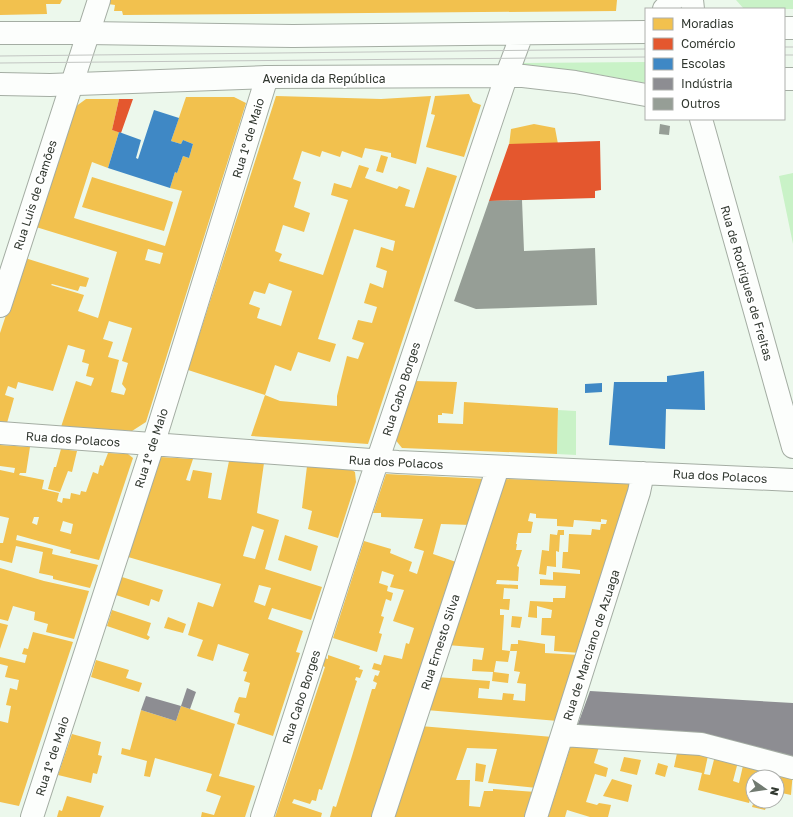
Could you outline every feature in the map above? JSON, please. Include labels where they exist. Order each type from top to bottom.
[{"type":"street","name":"Rua Luis de Camões","points":[[0,306],[87,32],[99,0]]},
{"type":"street","points":[[665,8],[673,0]]},
{"type":"street","points":[[0,34],[87,32],[293,36],[645,32]]},
{"type":"street","name":"Rua Cabo Borges","points":[[262,817],[378,461],[506,77],[522,34]]},
{"type":"street","name":"Avenida da República","points":[[0,84],[267,77],[523,76],[570,81],[645,95]]},
{"type":"street","name":"Rua 1º de Maio","points":[[32,817],[153,445],[267,77]]},
{"type":"street","name":"Rua de Rodrigues de Freitas","points":[[701,120],[793,447]]},
{"type":"street","name":"Rua dos Polacos","points":[[0,433],[378,461],[793,480]]},
{"type":"street","name":"Rua Ernesto Silva","points":[[383,817],[498,467]]},
{"type":"street","name":"Rua de Marciano de Azuaga","points":[[536,817],[644,473]]},
{"type":"street","points":[[562,735],[700,744],[793,768]]},
{"type":"green space","points":[[736,0],[793,0],[793,9],[743,8]]},
{"type":"green space","points":[[645,62],[645,83],[596,74],[522,66],[522,63]]},
{"type":"green space","points":[[793,173],[793,244],[779,176]]},
{"type":"green space","points":[[558,410],[576,411],[576,455],[557,454]]},
{"type":"building: Moradias","points":[[0,0],[62,0],[60,4],[46,4],[47,14],[0,15]]},
{"type":"building: Moradias","points":[[109,0],[617,0],[616,11],[123,15],[122,11],[114,11],[115,5],[108,4]]},
{"type":"building: Moradias","points":[[469,94],[473,102],[481,105],[464,157],[426,147],[435,115],[431,114],[435,96]]},
{"type":"building: Moradias","points":[[276,96],[381,99],[431,96],[416,164],[391,157],[391,153],[365,148],[362,158],[342,151],[340,157],[322,151],[320,157],[302,151],[293,179],[301,182],[294,207],[310,213],[304,232],[283,225],[275,251],[282,254],[279,261],[323,275],[348,200],[331,195],[334,183],[351,188],[359,165],[369,168],[365,178],[397,189],[399,186],[410,190],[405,206],[414,208],[427,167],[457,176],[368,444],[251,436],[265,395],[188,370]],"holes":[[[354,229],[395,241],[393,251],[381,247],[376,267],[387,271],[383,288],[370,283],[364,303],[377,307],[372,323],[358,320],[352,339],[364,343],[358,359],[347,356],[337,396],[337,406],[280,401],[265,395],[275,365],[291,371],[298,352],[330,362],[336,344],[318,339]],[[269,283],[292,291],[281,326],[257,318],[260,308],[249,304],[254,291],[265,294]]]},
{"type":"building: Moradias","points":[[186,97],[234,97],[246,103],[146,422],[132,431],[61,427],[76,381],[91,386],[94,378],[86,376],[89,364],[82,362],[85,350],[68,345],[53,391],[18,382],[16,389],[8,386],[5,395],[14,398],[7,423],[0,423],[0,333],[25,258],[89,278],[86,287],[80,286],[78,291],[51,285],[84,295],[78,311],[98,318],[117,252],[36,227],[75,107],[86,99],[119,99],[112,130],[119,132],[108,168],[92,162],[74,218],[165,246],[182,191],[170,188],[175,172],[177,173],[183,156],[189,158],[193,144],[183,140],[181,144],[171,141]],"holes":[[[148,249],[163,253],[160,264],[145,260]],[[109,321],[132,328],[122,361],[128,363],[122,384],[126,389],[124,395],[111,392],[119,360],[108,357],[113,342],[103,339]]]},
{"type":"building: Moradias","points":[[534,124],[555,128],[561,160],[556,187],[535,191],[512,188],[507,162],[511,129]]},
{"type":"building: Moradias","points":[[381,155],[388,157],[383,173],[376,171]]},
{"type":"building: Moradias","points":[[92,177],[173,202],[164,231],[82,207]]},
{"type":"building: Moradias","points":[[414,381],[457,382],[453,414],[442,413],[442,415],[438,415],[438,423],[463,424],[464,402],[558,408],[557,454],[402,448],[394,438]]},
{"type":"building: Moradias","points":[[0,445],[30,447],[26,473],[20,473],[19,475],[44,480],[42,489],[59,493],[57,501],[62,503],[63,498],[70,499],[71,493],[80,495],[81,491],[86,492],[93,472],[98,474],[100,465],[103,466],[108,453],[128,454],[133,458],[99,560],[70,553],[71,550],[17,535],[16,540],[53,549],[52,554],[98,565],[90,588],[53,579],[53,576],[39,573],[43,552],[16,546],[12,563],[0,560],[0,543],[3,543],[9,518],[0,516],[0,470],[14,473],[15,468],[0,466]],"holes":[[[34,517],[39,517],[37,525],[32,523]],[[63,521],[73,524],[71,534],[60,531]]]},
{"type":"building: Moradias","points":[[61,449],[77,451],[72,472],[68,471],[60,492],[48,489]]},
{"type":"building: Moradias","points":[[160,457],[193,459],[186,480],[190,481],[193,470],[212,473],[208,498],[221,500],[229,461],[264,463],[257,513],[279,520],[265,569],[322,587],[311,620],[272,608],[268,619],[303,631],[296,652],[300,653],[273,736],[237,724],[240,714],[234,712],[236,704],[239,697],[246,698],[250,683],[244,681],[247,672],[243,671],[249,654],[218,644],[213,661],[197,656],[203,640],[188,635],[198,602],[213,607],[221,584],[128,557]],"holes":[[[252,526],[264,530],[255,559],[243,556]],[[259,585],[271,588],[265,606],[254,602]]]},
{"type":"building: Moradias","points":[[307,466],[349,468],[355,472],[356,482],[338,538],[308,529],[312,511],[302,508]]},
{"type":"building: Moradias","points":[[386,474],[486,479],[471,525],[441,524],[433,554],[459,563],[375,817],[330,817],[333,806],[336,807],[372,689],[375,689],[377,683],[373,681],[375,675],[378,676],[380,671],[372,669],[374,663],[381,665],[384,655],[402,659],[406,643],[409,644],[414,628],[393,621],[404,590],[390,587],[394,575],[382,571],[379,583],[388,586],[387,591],[393,593],[391,601],[386,599],[381,616],[384,617],[379,633],[382,634],[377,652],[333,638],[364,541],[391,549],[390,553],[412,562],[409,571],[417,574],[424,551],[414,548],[423,519],[381,517],[381,513],[373,513]]},
{"type":"building: Moradias","points":[[505,479],[629,483],[632,493],[580,653],[554,651],[555,636],[541,635],[542,618],[551,618],[552,610],[537,606],[537,618],[528,617],[530,601],[553,602],[553,598],[565,598],[566,586],[540,585],[540,579],[553,580],[553,572],[580,574],[580,570],[562,568],[563,552],[568,552],[569,534],[591,535],[592,529],[600,530],[601,524],[606,524],[607,520],[601,519],[601,522],[574,520],[573,527],[557,526],[557,519],[536,518],[536,514],[530,513],[528,521],[533,522],[531,533],[518,533],[516,544],[516,550],[522,550],[517,566],[519,567],[518,581],[497,580],[496,584],[518,585],[518,589],[504,588],[503,599],[510,599],[509,610],[500,609],[500,615],[504,615],[502,650],[510,651],[508,662],[496,661],[494,672],[509,674],[508,683],[492,681],[493,672],[472,671],[473,659],[482,660],[484,648],[447,645]]},
{"type":"building: Moradias","points":[[558,530],[564,530],[564,535],[560,535],[559,552],[556,551],[556,567],[547,566],[546,575],[539,574],[542,550],[549,551],[550,534],[557,535]]},
{"type":"building: Moradias","points":[[285,535],[318,546],[311,571],[278,560]]},
{"type":"building: Moradias","points":[[0,568],[44,581],[89,591],[74,639],[46,632],[48,624],[34,620],[35,612],[13,606],[8,621],[0,619]]},
{"type":"building: Moradias","points":[[122,577],[163,590],[159,602],[151,599],[149,606],[116,595]]},
{"type":"building: Moradias","points":[[112,610],[151,623],[147,635],[150,637],[148,640],[107,626]]},
{"type":"building: Moradias","points":[[512,616],[522,617],[520,628],[511,627]]},
{"type":"building: Moradias","points":[[168,617],[186,624],[183,633],[164,628]]},
{"type":"building: Moradias","points":[[0,623],[8,625],[0,649]]},
{"type":"building: Moradias","points":[[33,632],[73,642],[19,806],[0,802],[0,721],[8,723],[11,706],[6,705],[10,688],[17,690],[19,680],[5,677],[8,666],[0,664],[0,657],[25,663],[27,655],[22,654],[24,648],[28,649]]},
{"type":"building: Moradias","points":[[518,640],[545,644],[545,653],[579,655],[558,721],[426,710],[436,677],[490,681],[489,689],[479,688],[478,698],[502,700],[503,693],[514,694],[513,700],[525,701],[526,684],[517,683],[520,672],[514,671],[517,651],[510,651],[511,644],[518,644]]},
{"type":"building: Moradias","points":[[328,655],[360,666],[359,669],[363,670],[360,678],[356,677],[355,680],[357,681],[322,790],[319,789],[316,801],[312,800],[310,804],[294,799],[292,803],[322,813],[321,817],[275,817],[325,667],[323,666],[325,658],[328,659]]},
{"type":"building: Moradias","points":[[96,660],[129,670],[126,678],[142,683],[139,692],[91,677]]},
{"type":"building: Moradias","points":[[181,706],[235,724],[219,776],[255,786],[245,817],[201,817],[202,812],[214,815],[221,796],[206,791],[212,774],[155,758],[150,777],[144,776],[147,761],[121,754],[122,748],[130,750],[141,710],[176,721]]},
{"type":"building: Moradias","points":[[420,726],[553,737],[537,788],[488,783],[497,749],[467,748],[456,780],[470,780],[469,806],[480,807],[484,791],[493,791],[493,789],[536,792],[528,817],[391,817]]},
{"type":"building: Moradias","points":[[72,734],[101,742],[98,755],[102,756],[97,774],[93,773],[91,783],[58,775]]},
{"type":"building: Moradias","points":[[573,739],[599,747],[594,763],[608,768],[606,777],[595,774],[586,802],[597,805],[599,803],[611,805],[608,817],[590,817],[567,810],[565,817],[548,817]]},
{"type":"building: Moradias","points":[[679,744],[709,751],[704,774],[710,775],[716,752],[739,758],[733,781],[739,783],[745,757],[768,762],[766,769],[745,769],[745,802],[698,790],[702,773],[674,767]]},
{"type":"building: Moradias","points":[[624,757],[641,760],[637,775],[620,771]]},
{"type":"building: Moradias","points":[[476,763],[486,765],[483,782],[475,781]]},
{"type":"building: Moradias","points":[[658,763],[668,766],[665,777],[655,774]]},
{"type":"building: Moradias","points":[[773,766],[785,769],[772,769]]},
{"type":"building: Moradias","points":[[785,769],[793,771],[791,795],[785,794]]},
{"type":"building: Moradias","points":[[612,779],[632,785],[628,802],[603,796]]},
{"type":"building: Moradias","points":[[67,796],[104,806],[100,817],[57,817],[59,810],[62,811]]},
{"type":"building: Comércio","points":[[119,99],[133,99],[121,133],[112,130]]},
{"type":"building: Comércio","points":[[600,141],[601,190],[595,191],[595,198],[489,201],[509,144]]},
{"type":"building: Escolas","points":[[154,110],[179,118],[171,141],[181,144],[183,140],[193,144],[189,158],[183,156],[177,173],[175,172],[170,188],[108,168],[119,132],[141,140],[136,158],[138,159]]},
{"type":"building: Escolas","points":[[704,371],[705,410],[666,409],[665,449],[609,445],[614,382],[667,382],[667,376]]},
{"type":"building: Escolas","points":[[602,383],[602,392],[585,393],[585,384]]},
{"type":"building: Indústria","points":[[187,688],[196,692],[190,709],[181,706]]},
{"type":"building: Indústria","points":[[590,691],[793,703],[793,762],[575,732]]},
{"type":"building: Indústria","points":[[146,696],[181,706],[176,721],[141,710]]},
{"type":"building: Outros","points":[[660,124],[670,126],[669,135],[659,134]]},
{"type":"building: Outros","points":[[522,200],[524,251],[595,248],[597,305],[476,309],[454,301],[489,201]]},
{"type":"tram line","points":[[785,47],[793,47]]},
{"type":"tram line","points":[[0,56],[645,49]]},
{"type":"tram line","points":[[785,55],[793,55]]},
{"type":"tram line","points":[[0,63],[645,57]]}]
